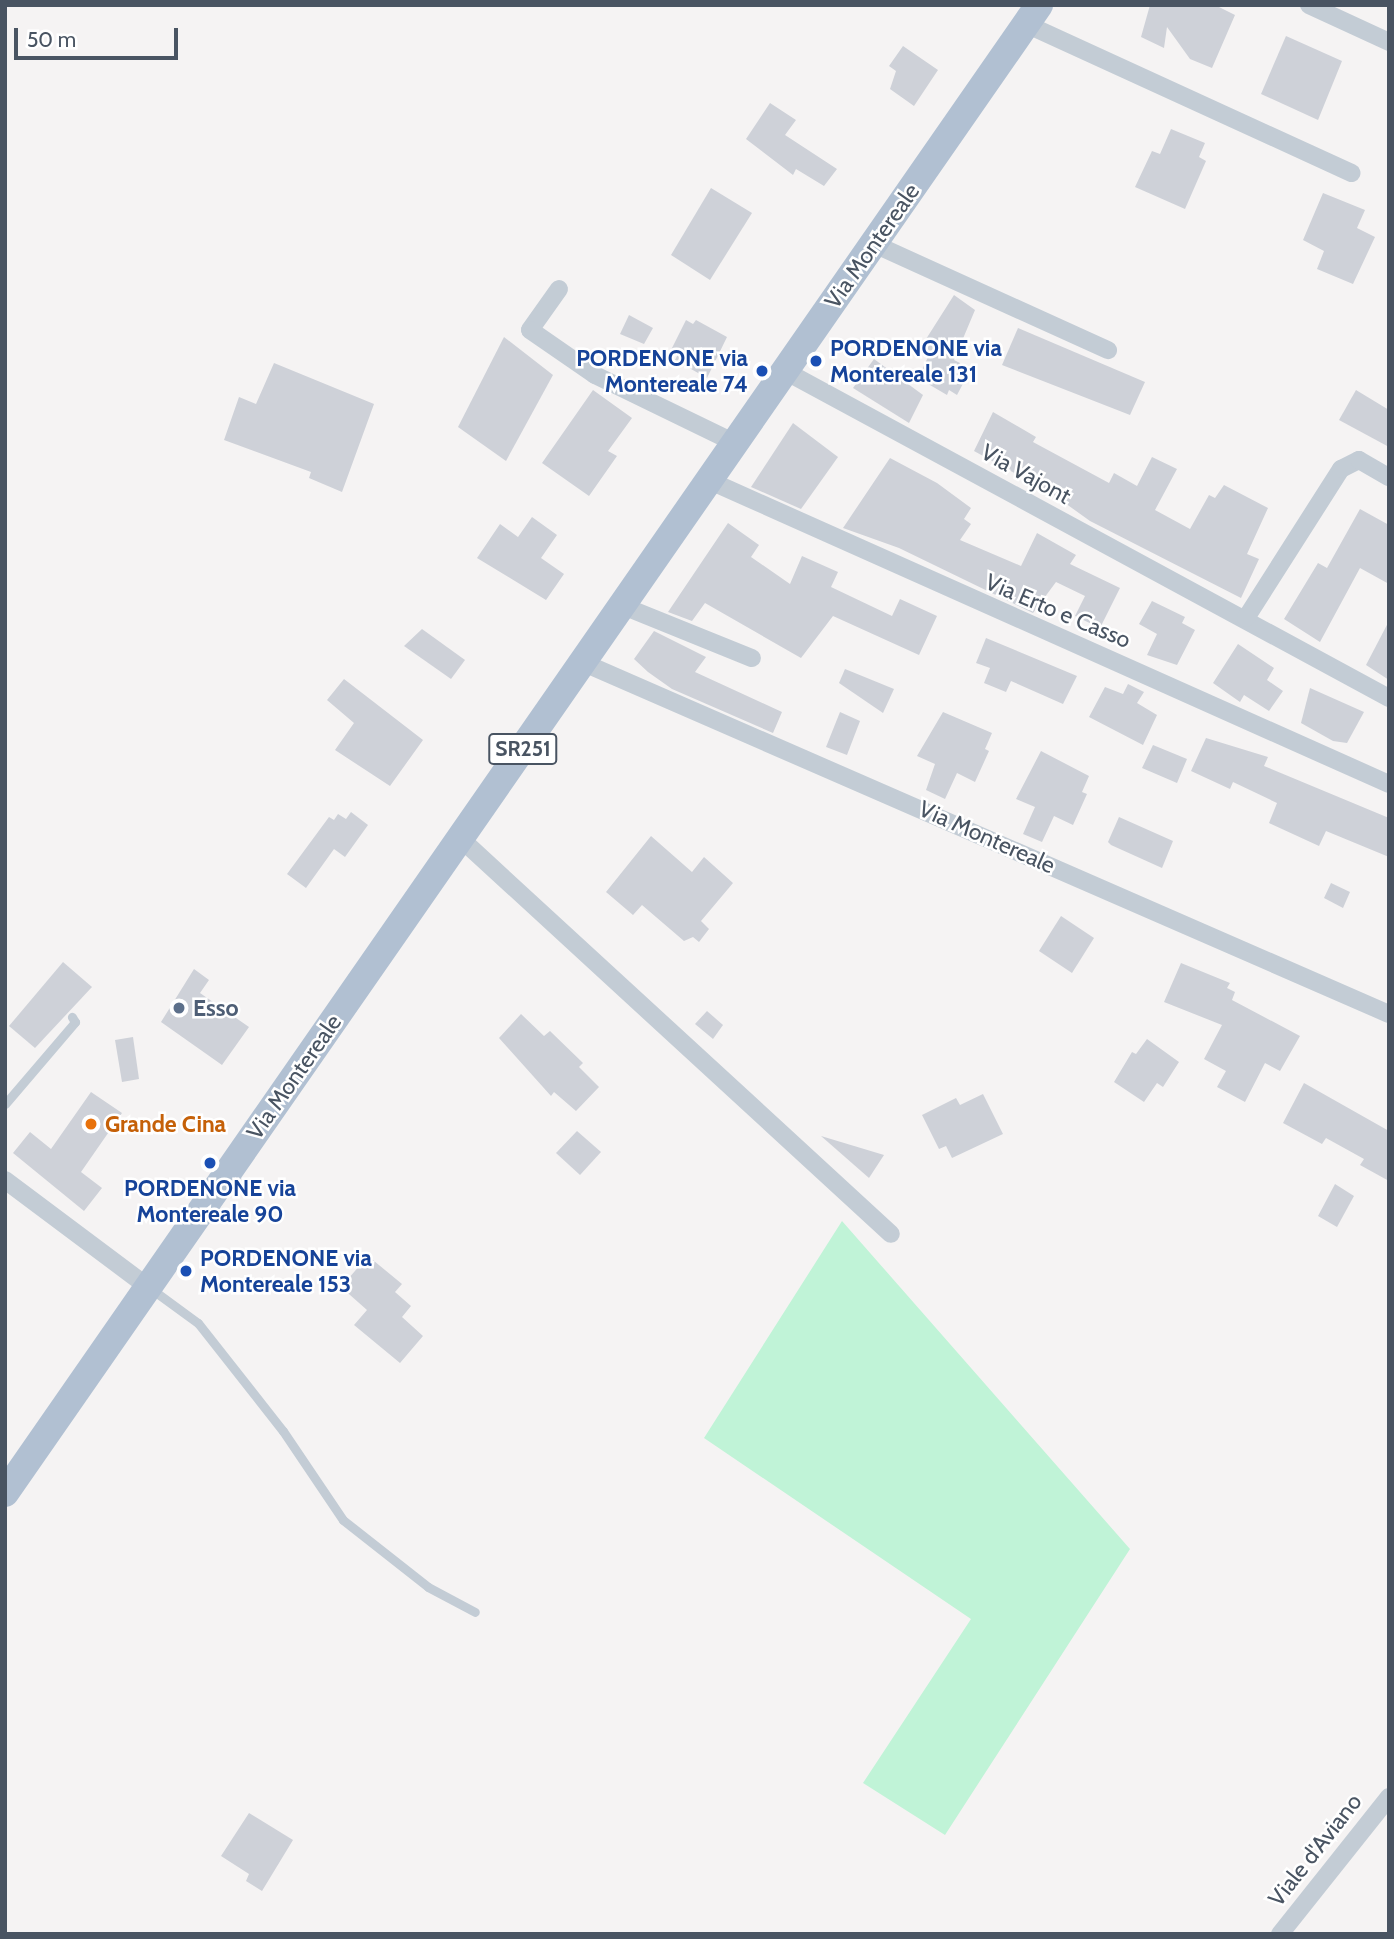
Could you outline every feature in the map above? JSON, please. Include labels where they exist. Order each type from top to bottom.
[{"type":"main road","name":"Via Montereale","points":[[5,1493],[1033,15]]},
{"type":"street","points":[[1309,5],[1389,42]]},
{"type":"street","name":"Via Montereale","points":[[1033,15],[1350,173]]},
{"type":"street","points":[[874,244],[1108,350]]},
{"type":"street","points":[[559,289],[530,330],[595,375],[735,443]]},
{"type":"street","name":"Via Vajont","points":[[785,371],[1246,618],[1389,698]]},
{"type":"street","points":[[1246,618],[1341,469],[1359,460],[1389,477]]},
{"type":"street","name":"Via Erto e Casso","points":[[708,480],[1389,784]]},
{"type":"street","points":[[623,606],[752,658]]},
{"type":"street","name":"Via Montereale","points":[[584,663],[1389,1014]]},
{"type":"street","points":[[460,838],[891,1234]]},
{"type":"street","points":[[5,1180],[148,1287]]},
{"type":"street","name":"Viale d'Aviano","points":[[1280,1934],[1389,1797]]},
{"type":"lane","points":[[5,1104],[75,1022],[72,1017]]},
{"type":"lane","points":[[148,1287],[198,1324],[283,1431],[343,1520],[428,1587],[475,1612]]},
{"type":"green space","points":[[842,1221],[1130,1549],[945,1835],[863,1783],[971,1619],[704,1438]]},
{"type":"building","points":[[1150,5],[1215,5],[1235,15],[1212,68],[1190,59],[1167,27],[1164,48],[1141,37]]},
{"type":"building","points":[[1286,36],[1342,61],[1318,120],[1261,94]]},
{"type":"building","points":[[903,46],[938,70],[914,106],[890,89],[896,71],[889,66]]},
{"type":"building","points":[[770,103],[796,120],[785,135],[837,169],[824,186],[796,169],[793,175],[746,139]]},
{"type":"building","points":[[1171,129],[1205,143],[1199,157],[1206,161],[1185,209],[1135,187],[1152,151],[1160,154]]},
{"type":"building","points":[[711,188],[752,213],[710,280],[671,255]]},
{"type":"building","points":[[1323,193],[1365,210],[1357,228],[1375,237],[1353,284],[1317,269],[1324,251],[1303,240]]},
{"type":"building","points":[[954,295],[975,310],[954,360],[960,363],[955,372],[966,378],[957,395],[949,390],[947,395],[918,378],[930,353],[921,347]]},
{"type":"building","points":[[629,315],[653,328],[644,344],[620,334]]},
{"type":"building","points":[[686,320],[693,324],[696,320],[727,337],[707,378],[675,360],[678,354],[671,350]]},
{"type":"building","points":[[1018,328],[1145,382],[1130,415],[1002,365]]},
{"type":"building","points":[[504,337],[553,375],[506,461],[458,427]]},
{"type":"building","points":[[874,359],[923,395],[909,423],[853,388]]},
{"type":"building","points":[[274,363],[374,404],[342,492],[309,478],[311,472],[224,440],[239,397],[256,404]]},
{"type":"building","points":[[593,390],[632,418],[608,451],[617,456],[589,496],[542,463]]},
{"type":"building","points":[[1356,390],[1389,410],[1389,447],[1339,420]]},
{"type":"building","points":[[993,412],[1036,437],[1033,442],[1109,483],[1114,473],[1137,486],[1152,457],[1177,469],[1155,510],[1190,529],[1209,495],[1215,498],[1224,485],[1268,508],[1247,554],[1259,559],[1241,598],[1090,521],[1051,493],[974,451]]},
{"type":"building","points":[[793,423],[838,457],[801,509],[751,487]]},
{"type":"building","points":[[890,458],[937,483],[971,508],[964,519],[971,524],[960,540],[1021,566],[1037,533],[1076,555],[1070,564],[1120,588],[1100,628],[1075,616],[1085,596],[1056,582],[1033,613],[899,548],[843,528]]},
{"type":"building","points":[[1360,509],[1389,525],[1389,584],[1360,568],[1320,642],[1284,619],[1318,563],[1327,568]]},
{"type":"building","points":[[532,517],[557,535],[541,558],[564,574],[546,600],[477,558],[500,524],[518,537]]},
{"type":"building","points":[[728,523],[759,545],[751,557],[790,584],[802,556],[838,572],[831,587],[892,616],[900,599],[937,616],[919,655],[833,616],[801,658],[705,603],[692,621],[668,612]]},
{"type":"building","points":[[1152,601],[1185,617],[1182,623],[1195,630],[1177,665],[1147,655],[1157,634],[1139,624]]},
{"type":"building","points":[[1389,621],[1389,680],[1366,665]]},
{"type":"building","points":[[422,629],[465,660],[451,679],[404,646]]},
{"type":"building","points":[[654,631],[706,657],[695,672],[782,712],[773,733],[672,689],[648,672],[634,659]]},
{"type":"building","points":[[986,638],[1077,676],[1063,704],[1011,681],[1006,692],[984,683],[990,668],[976,663]]},
{"type":"building","points":[[1238,644],[1274,668],[1267,680],[1283,691],[1269,711],[1244,695],[1240,702],[1213,683]]},
{"type":"building","points":[[845,669],[894,689],[883,713],[839,683]]},
{"type":"building","points":[[344,679],[423,740],[390,786],[335,750],[354,723],[327,700]]},
{"type":"building","points":[[1128,684],[1144,692],[1137,703],[1157,715],[1143,745],[1089,717],[1105,687],[1123,694]]},
{"type":"building","points":[[1310,688],[1364,712],[1347,743],[1333,741],[1301,723]]},
{"type":"building","points":[[840,712],[860,721],[847,755],[826,747]]},
{"type":"building","points":[[943,712],[992,733],[985,749],[989,751],[975,782],[957,773],[945,799],[926,790],[935,764],[917,756]]},
{"type":"building","points":[[1206,738],[1268,757],[1264,766],[1389,818],[1389,857],[1326,831],[1319,846],[1269,823],[1277,803],[1233,782],[1230,789],[1191,771]]},
{"type":"building","points":[[1153,745],[1187,759],[1177,783],[1142,768]]},
{"type":"building","points":[[1041,751],[1089,776],[1082,792],[1087,794],[1073,825],[1054,816],[1042,842],[1023,834],[1035,807],[1016,799]]},
{"type":"building","points":[[351,812],[368,825],[345,857],[334,849],[306,888],[287,874],[329,817],[334,820],[338,814],[346,819]]},
{"type":"building","points":[[1119,817],[1173,841],[1162,868],[1108,842]]},
{"type":"building","points":[[651,836],[692,872],[704,857],[733,883],[701,921],[709,929],[699,942],[693,937],[684,941],[642,905],[633,915],[606,892]]},
{"type":"building","points":[[1331,883],[1350,892],[1343,908],[1324,898]]},
{"type":"building","points":[[1061,916],[1094,938],[1072,973],[1039,951]]},
{"type":"building","points":[[63,962],[92,987],[35,1048],[9,1026]]},
{"type":"building","points":[[1181,963],[1230,983],[1227,988],[1235,992],[1232,1000],[1300,1036],[1280,1071],[1265,1063],[1245,1102],[1217,1087],[1226,1071],[1204,1059],[1222,1025],[1164,1002]]},
{"type":"building","points":[[194,969],[209,980],[200,993],[249,1027],[222,1065],[161,1022]]},
{"type":"building","points":[[707,1011],[723,1025],[713,1039],[695,1024]]},
{"type":"building","points":[[521,1014],[544,1036],[550,1031],[583,1063],[579,1067],[599,1087],[576,1111],[554,1092],[551,1096],[499,1038]]},
{"type":"building","points":[[133,1037],[139,1079],[122,1082],[115,1040]]},
{"type":"building","points":[[1147,1039],[1179,1062],[1163,1087],[1157,1083],[1144,1102],[1114,1082],[1132,1052],[1136,1054]]},
{"type":"building","points":[[1304,1083],[1389,1131],[1389,1181],[1360,1165],[1364,1159],[1326,1138],[1322,1144],[1283,1123]]},
{"type":"building","points":[[91,1092],[122,1113],[81,1172],[102,1188],[84,1211],[13,1153],[30,1132],[51,1149]]},
{"type":"building","points":[[983,1094],[1003,1134],[952,1158],[946,1146],[939,1149],[922,1115],[956,1098],[960,1105]]},
{"type":"building","points":[[577,1131],[601,1152],[580,1175],[556,1153]]},
{"type":"building","points":[[821,1136],[884,1155],[869,1178]]},
{"type":"building","points":[[1335,1184],[1354,1196],[1337,1227],[1318,1216]]},
{"type":"building","points":[[368,1256],[402,1284],[395,1292],[411,1306],[402,1317],[423,1336],[400,1363],[354,1325],[367,1310],[341,1287]]},
{"type":"building","points":[[249,1813],[293,1840],[262,1891],[246,1881],[249,1874],[221,1856]]},
{"type":"place","name":"PORDENONE via Montereale 131","points":[[816,361]]},
{"type":"place","name":"PORDENONE via Montereale 74","points":[[762,371]]},
{"type":"place","name":"Esso","points":[[179,1008]]},
{"type":"place","name":"Grande Cina","points":[[91,1124]]},
{"type":"place","name":"PORDENONE via Montereale 90","points":[[210,1163]]},
{"type":"place","name":"PORDENONE via Montereale 153","points":[[186,1271]]}]
